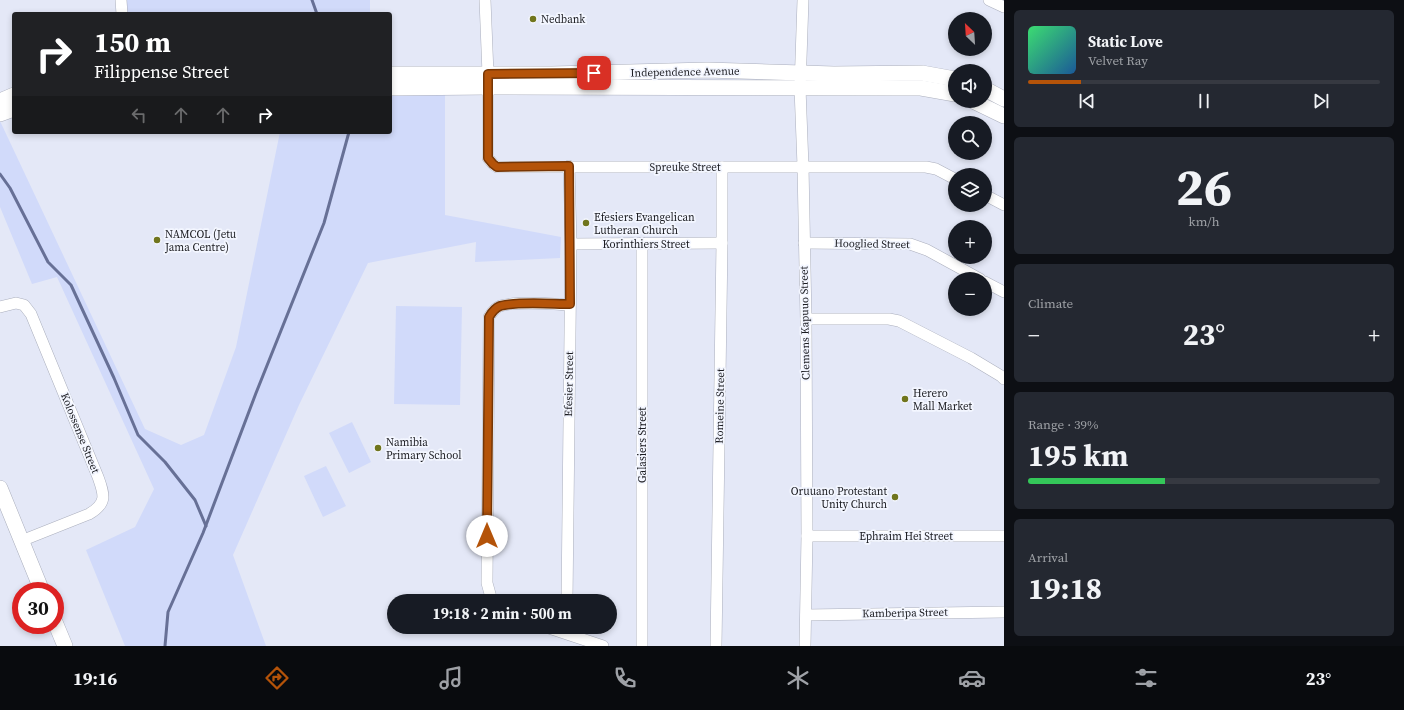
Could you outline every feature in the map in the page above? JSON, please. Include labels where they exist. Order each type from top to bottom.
[{"type":"main road","name":"Independence Avenue","points":[[392,88],[488,80],[707,70],[834,74],[922,73],[948,78]]},
{"type":"main road","name":"Independence Avenue","points":[[392,74],[488,80],[800,88],[921,88],[948,93]]},
{"type":"main road","points":[[992,93],[1004,99]]},
{"type":"main road","points":[[0,101],[12,96]]},
{"type":"main road","points":[[987,108],[1004,116]]},
{"type":"main road","points":[[0,114],[12,110]]},
{"type":"main road","points":[[0,488],[38,582]]},
{"type":"main road","points":[[60,634],[65,646]]},
{"type":"street","points":[[121,0],[122,12]]},
{"type":"street","name":"Spreuke Street","points":[[485,0],[488,80],[488,158],[497,167],[926,167],[936,169],[948,175]]},
{"type":"street","name":"Clemens Kapuuo Street","points":[[803,0],[800,88],[806,319],[807,536],[805,646]]},
{"type":"street","points":[[989,0],[1004,7]]},
{"type":"street","name":"Efesier Street","points":[[566,594],[571,244],[569,166]]},
{"type":"street","name":"Romeine Street","points":[[716,646],[722,167]]},
{"type":"street","points":[[992,199],[1004,205]]},
{"type":"street","name":"Galasiers Street","points":[[642,243],[642,646]]},
{"type":"street","name":"Korinthiers Street","points":[[571,244],[722,243]]},
{"type":"street","name":"Hooglied Street","points":[[804,243],[910,244],[927,250],[967,272]]},
{"type":"street","points":[[992,286],[1004,292]]},
{"type":"street","name":"Kolossense Street","points":[[0,307],[16,304],[24,305],[31,314],[98,477],[104,498],[101,504],[89,514],[21,541]]},
{"type":"street","points":[[490,594],[487,584],[489,317],[500,306],[518,304],[570,304]]},
{"type":"street","points":[[806,319],[889,319],[899,321],[971,358],[1001,376],[1004,380]]},
{"type":"street","name":"Ephraim Hei Street","points":[[807,536],[1004,536]]},
{"type":"street","name":"Kamberipa Street","points":[[806,615],[1004,612]]},
{"type":"street","points":[[575,634],[603,646]]},
{"type":"shaded area","points":[[121,0],[370,0],[370,12],[122,12]]},
{"type":"shaded area","points":[[392,88],[445,88],[445,215],[561,237],[560,258],[475,262],[476,242],[368,263],[299,405],[233,555],[266,646],[125,646],[86,550],[135,527],[154,489],[57,277],[32,284],[0,207],[0,121],[145,429],[181,445],[204,435],[236,347],[280,134],[392,134]]},
{"type":"shaded area","points":[[396,306],[462,307],[460,405],[394,404]]},
{"type":"shaded area","points":[[352,422],[371,462],[349,473],[329,433]]},
{"type":"shaded area","points":[[326,466],[346,506],[323,517],[304,476]]},
{"type":"waterway","points":[[312,0],[316,12]]},
{"type":"waterway","points":[[165,646],[168,612],[203,533],[256,393],[324,223],[348,134]]},
{"type":"waterway","points":[[0,174],[10,188],[48,262],[71,285],[114,378],[138,435],[165,462],[195,500],[206,526]]},
{"type":"place","name":"Nedbank","points":[[533,19]]},
{"type":"place","name":"Efesiers Evangelican Lutheran Church","points":[[586,223]]},
{"type":"place","name":"NAMCOL (Jetu Jama Centre)","points":[[157,240]]},
{"type":"place","name":"Herero Mall Market","points":[[905,399]]},
{"type":"place","name":"Namibia Primary School","points":[[378,448]]},
{"type":"place","name":"Oruuano Protestant Unity Church","points":[[895,497]]},
{"type":"route","points":[[487,536],[489,317],[493,311],[500,306],[518,304],[570,304],[571,244],[569,166],[497,167],[488,158],[488,74],[594,73]]}]
